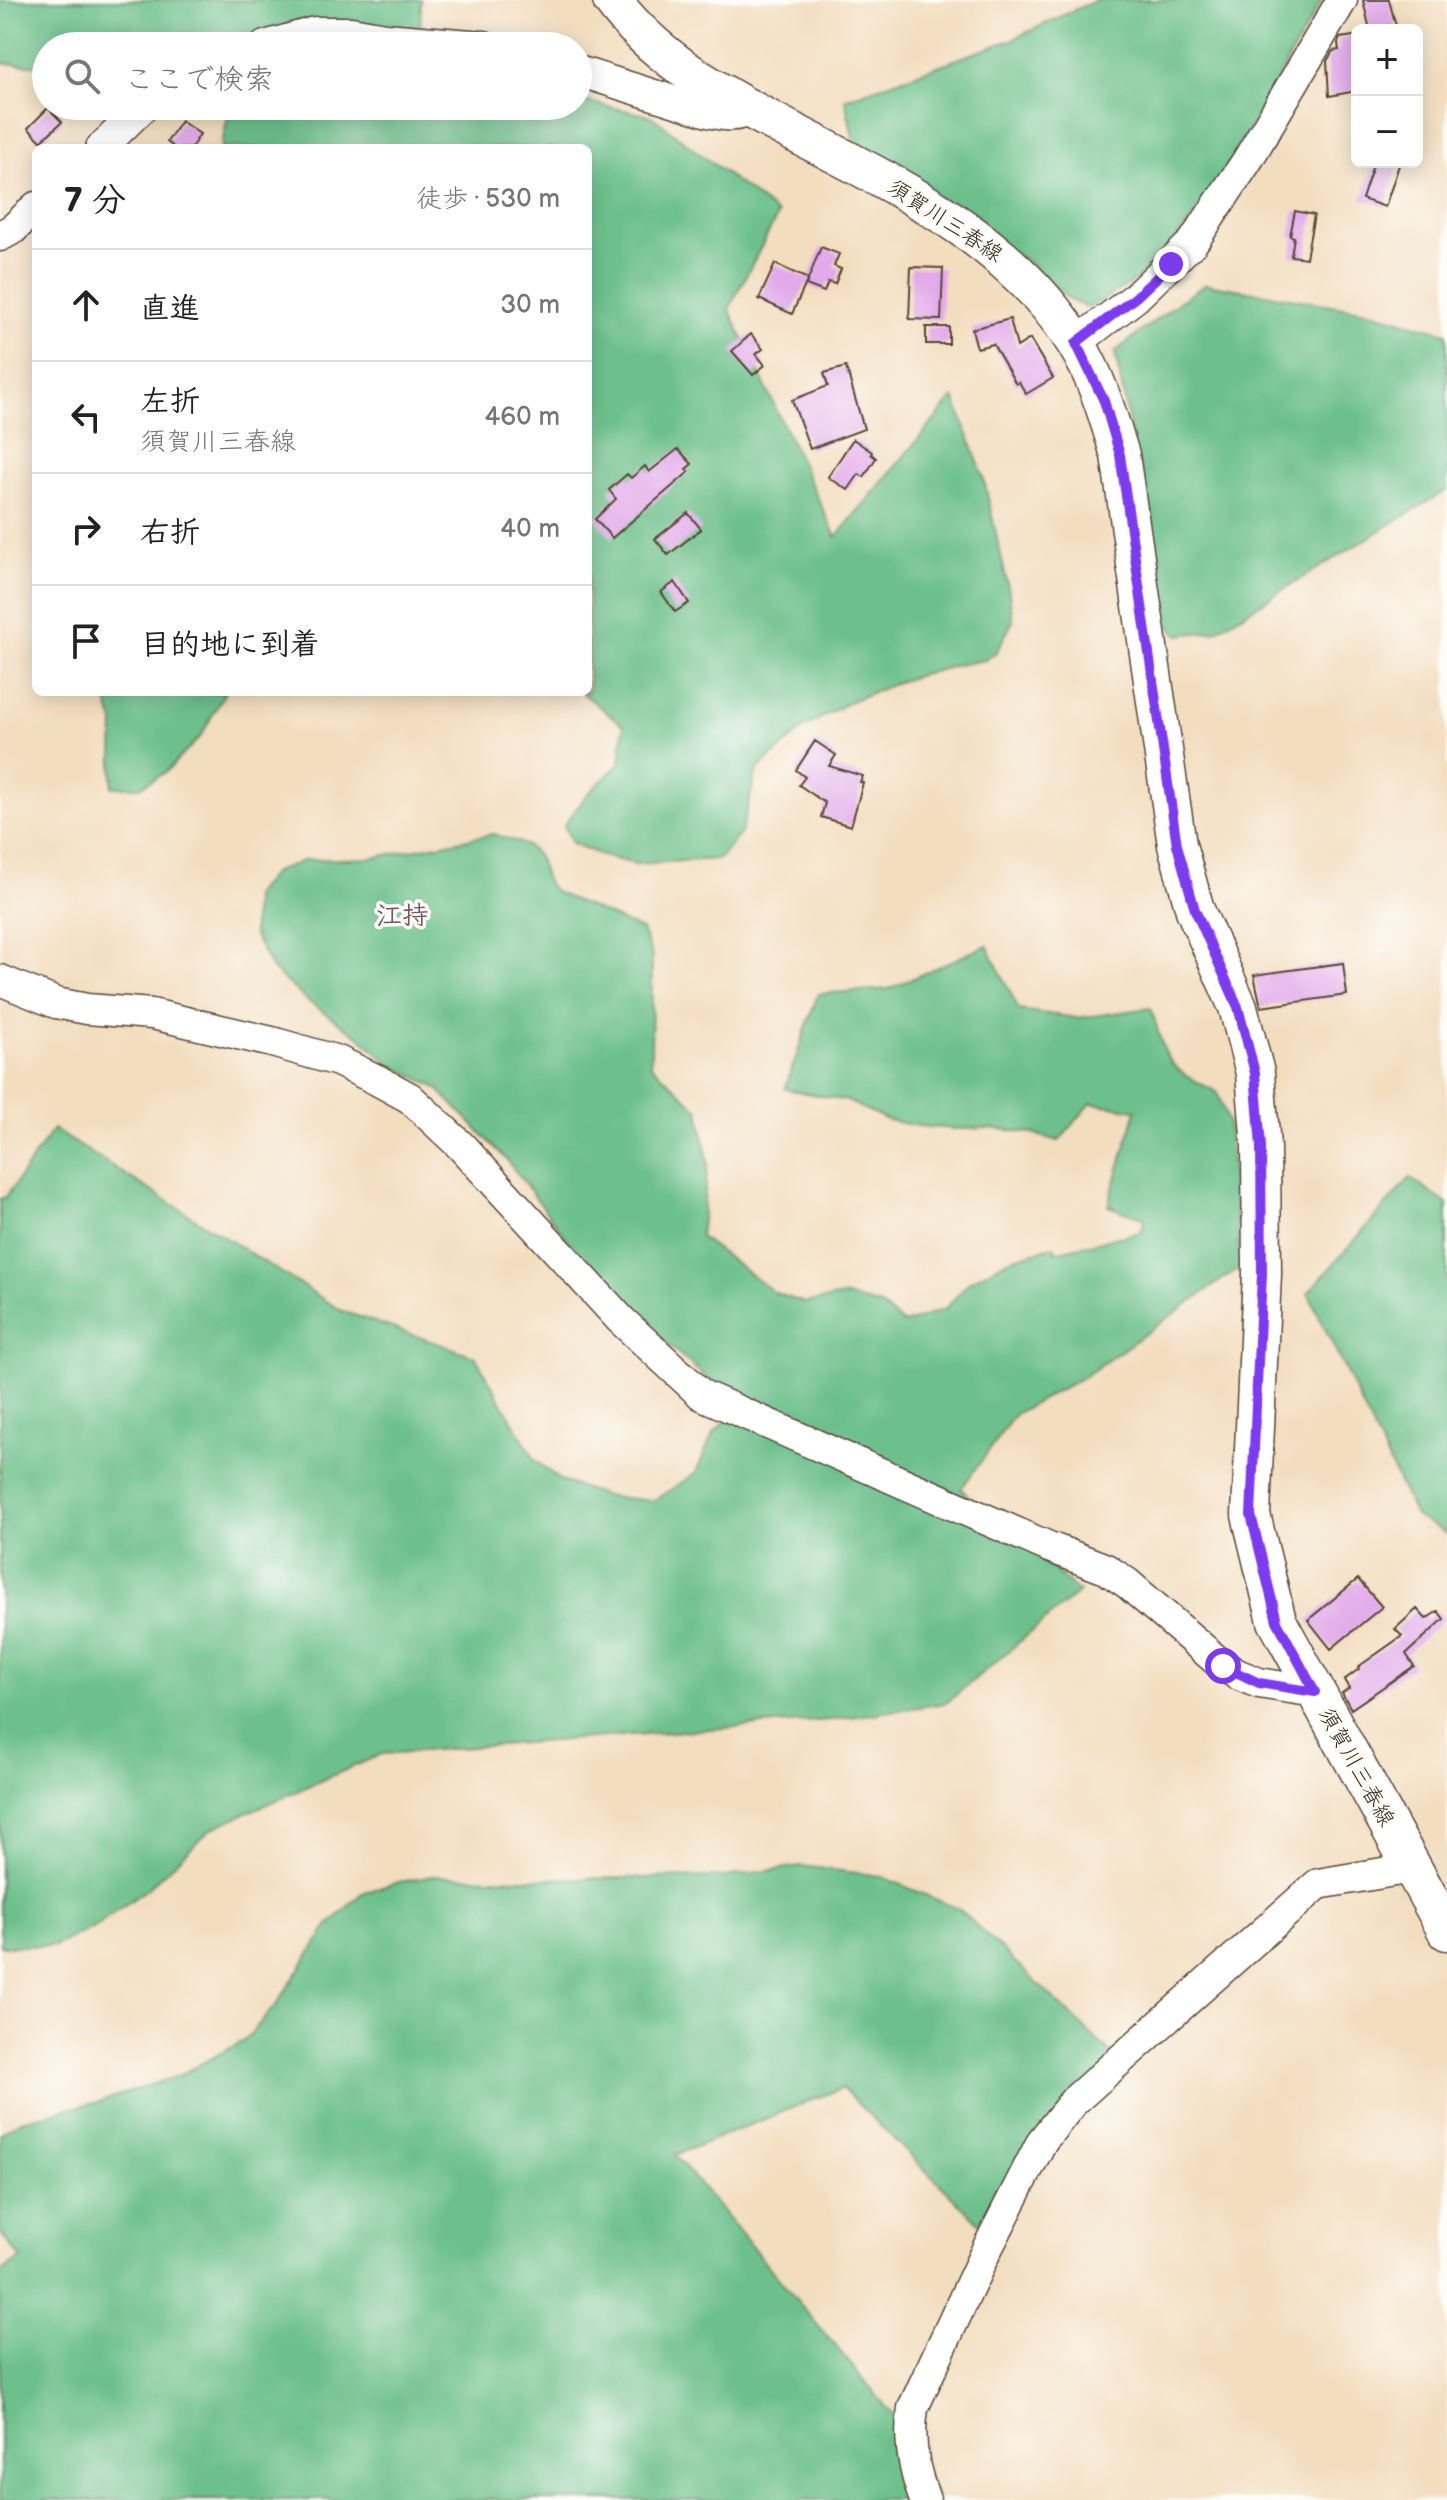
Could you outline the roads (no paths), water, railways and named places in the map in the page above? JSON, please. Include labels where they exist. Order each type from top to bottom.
[{"type":"main road","name":"須賀川三春線","points":[[612,0],[642,36],[705,85],[906,192],[960,226],[1016,269],[1076,343],[1104,401],[1120,455],[1177,845],[1185,881],[1238,1007],[1255,1073],[1261,1147],[1262,1274],[1251,1515],[1277,1621],[1447,1931]]},
{"type":"street","points":[[1076,343],[1136,297],[1193,242],[1215,214],[1342,0]]},
{"type":"street","points":[[315,32],[351,32]]},
{"type":"street","points":[[592,75],[708,112],[729,116],[742,115],[749,109]]},
{"type":"street","points":[[105,144],[130,120]]},
{"type":"street","points":[[0,236],[13,229],[32,211]]},
{"type":"street","points":[[0,980],[56,1003],[87,1009],[152,1014],[272,1042],[338,1061],[377,1080],[410,1098],[461,1146],[621,1320],[702,1395],[1106,1569],[1127,1583],[1223,1666],[1259,1683],[1315,1692]]},
{"type":"street","points":[[925,2500],[913,2461],[910,2431],[913,2408],[986,2251],[1042,2141],[1074,2101],[1318,1884],[1412,1868]]},
{"type":"district","name":"江持","points":[[402,916]]}]
